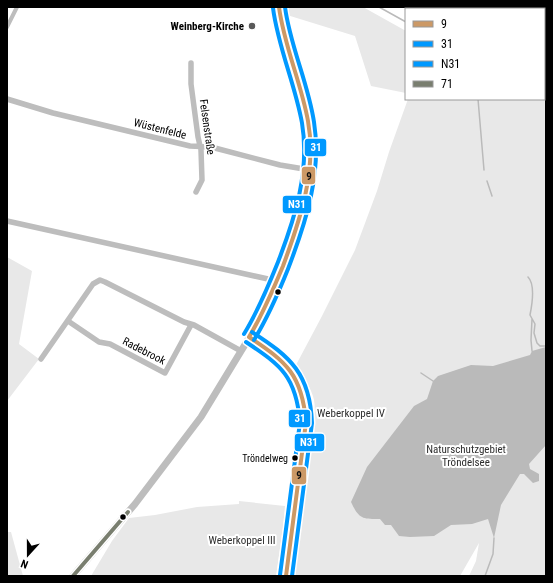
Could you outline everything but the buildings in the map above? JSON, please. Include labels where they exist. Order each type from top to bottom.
[{"type":"street","points":[[7,27],[17,7]]},
{"type":"street","points":[[73,576],[128,512],[201,418],[263,314],[277,281],[304,205],[309,185],[310,170],[310,136],[305,105],[284,35],[279,7]]},
{"type":"street","name":"Felsenstraße","points":[[192,63],[190,84],[201,150],[202,180],[196,192]]},
{"type":"street","name":"Wüstenfelde","points":[[7,99],[53,113],[190,146],[211,147],[280,165],[310,170]]},
{"type":"street","points":[[7,220],[277,281]]},
{"type":"street","points":[[41,359],[93,284],[100,280],[241,351]]},
{"type":"street","name":"Radebrook","points":[[68,321],[99,342],[110,344],[165,373],[191,325]]},
{"type":"street","points":[[249,337],[270,350],[286,365],[294,375],[303,396],[306,422],[286,576]]},
{"type":"green space","points":[[286,7],[363,7],[405,30],[405,93],[371,86],[355,36],[287,15]]},
{"type":"green space","name":"Naturschutzgebiet Tröndelsee","points":[[546,7],[546,576],[469,576],[476,561],[479,543],[460,576],[293,576],[315,412],[314,400],[311,391],[296,365],[355,250],[377,191],[408,100],[545,100],[545,8],[484,8]]},
{"type":"green space","points":[[7,257],[32,271],[19,344],[39,359],[7,401]]},
{"type":"green space","name":"Weberkoppel III","points":[[239,501],[285,506],[276,576],[91,576],[112,541],[129,518],[197,507],[239,504]]},
{"type":"green space","points":[[7,532],[11,532],[23,576],[7,576]]},
{"type":"shaded area","points":[[546,347],[546,445],[529,464],[530,469],[539,474],[539,481],[533,483],[524,474],[520,474],[501,505],[494,538],[488,519],[472,524],[451,525],[434,536],[410,537],[399,536],[391,525],[385,525],[380,519],[365,518],[356,512],[351,502],[367,467],[414,406],[427,399],[433,381],[438,376],[471,365],[493,366],[530,355],[532,351]]},
{"type":"waterway","points":[[379,7],[405,21]]},
{"type":"waterway","points":[[478,100],[484,170]]},
{"type":"waterway","points":[[487,181],[492,196]]},
{"type":"waterway","points":[[528,277],[532,284],[530,315],[535,324],[534,333],[537,343],[540,346],[546,346]]},
{"type":"waterway","points":[[532,319],[532,351]]},
{"type":"waterway","points":[[421,373],[433,381]]},
{"type":"waterway","points":[[485,576],[493,554],[494,538]]},
{"type":"transit line","name":"9","points":[[249,337],[268,302],[283,266],[301,213],[309,177],[310,140],[308,121],[281,21],[279,7]]},
{"type":"transit line","name":"31","points":[[254,340],[277,296],[301,233],[311,197],[316,160],[316,141],[311,107],[287,21],[285,7]]},
{"type":"transit line","name":"N31","points":[[244,334],[267,290],[290,228],[299,194],[304,159],[304,141],[299,108],[275,23],[273,8]]},
{"type":"transit line","name":"N31","points":[[252,332],[278,350],[296,368],[307,392],[310,406],[312,423],[292,576]]},
{"type":"transit line","name":"9","points":[[249,337],[283,362],[296,381],[301,392],[304,406],[306,422],[286,576]]},
{"type":"transit line","name":"31","points":[[246,342],[269,358],[285,374],[291,383],[298,407],[300,422],[280,575]]},
{"type":"transit line","name":"71","points":[[73,576],[128,512]]},
{"type":"place","name":"Weinberg-Kirche","points":[[252,26]]},
{"type":"place","name":"Tröndelweg","points":[[295,458]]},
{"type":"park label","name":"Weberkoppel IV","points":[[351,413]]}]
